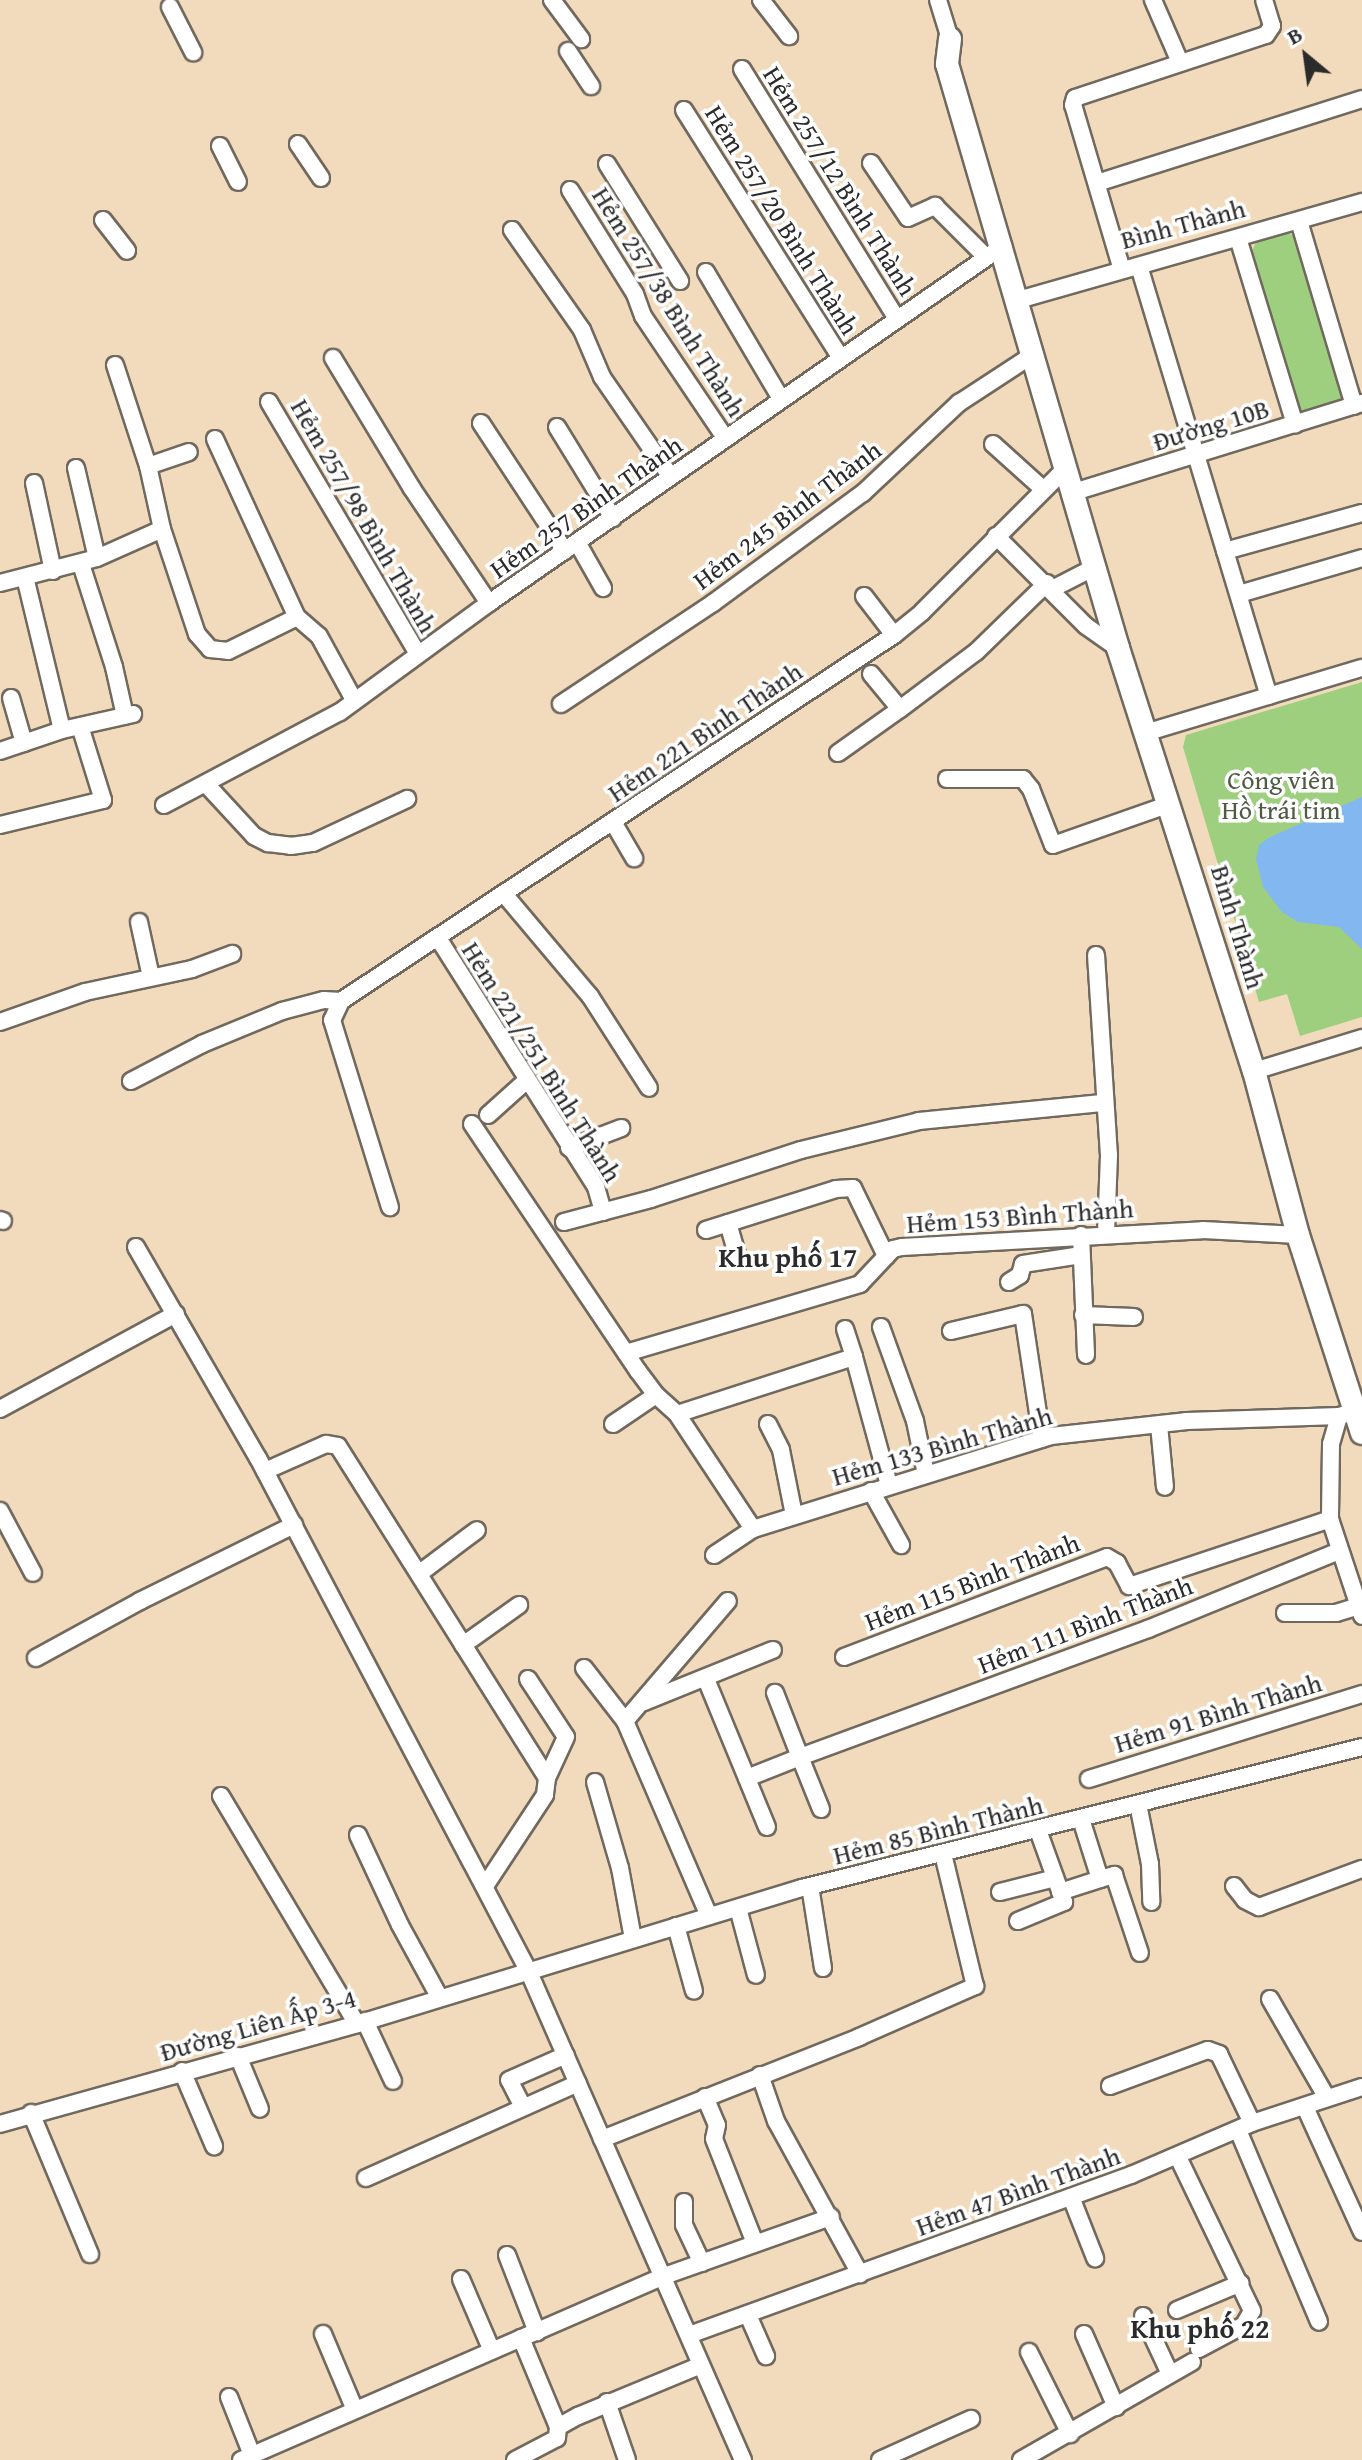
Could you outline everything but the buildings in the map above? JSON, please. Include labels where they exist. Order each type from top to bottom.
[{"type":"street","points":[[552,0],[581,39]]},
{"type":"street","points":[[761,0],[789,36]]},
{"type":"street","name":"Bình Thành","points":[[938,0],[950,39],[947,64],[994,251],[1018,300],[1118,648],[1148,732],[1254,1071],[1352,1420]]},
{"type":"street","points":[[1153,0],[1180,62]]},
{"type":"street","points":[[1122,270],[1073,105],[1075,98],[1266,35],[1272,26],[1264,0]]},
{"type":"street","points":[[170,7],[193,52]]},
{"type":"street","points":[[568,51],[591,86]]},
{"type":"street","name":"Hẻm 257/12 Bình Thành","points":[[742,69],[897,319]]},
{"type":"street","points":[[1097,183],[1362,99]]},
{"type":"street","name":"Hẻm 257/20 Bình Thành","points":[[684,110],[840,357]]},
{"type":"street","points":[[298,144],[321,178]]},
{"type":"street","points":[[220,146],[238,182]]},
{"type":"street","points":[[871,163],[908,218],[935,206],[994,251]]},
{"type":"street","points":[[607,164],[680,281]]},
{"type":"street","name":"Hẻm 257/38 Bình Thành","points":[[570,190],[635,294],[643,316],[726,439]]},
{"type":"street","name":"Bình Thành","points":[[1018,300],[1362,202]]},
{"type":"street","points":[[103,220],[127,251]]},
{"type":"street","points":[[1299,221],[1358,404]]},
{"type":"street","points":[[512,230],[582,330],[602,377],[671,477]]},
{"type":"street","points":[[1238,238],[1295,424]]},
{"type":"street","name":"Hẻm 257 Bình Thành","points":[[164,805],[340,712],[489,603],[994,251]]},
{"type":"street","points":[[1139,266],[1269,696]]},
{"type":"street","points":[[706,272],[781,399]]},
{"type":"street","name":"Hẻm 245 Bình Thành","points":[[561,704],[713,603],[863,493],[959,403],[1034,354]]},
{"type":"street","points":[[333,358],[411,487],[489,603]]},
{"type":"street","points":[[115,365],[148,466],[162,529],[197,634],[210,649],[228,651],[297,617]]},
{"type":"street","name":"Hẻm 257/98 Bình Thành","points":[[269,402],[418,654]]},
{"type":"street","name":"Đường 10B","points":[[1074,492],[1358,404]]},
{"type":"street","points":[[481,423],[603,588]]},
{"type":"street","points":[[557,427],[613,518]]},
{"type":"street","points":[[215,439],[297,617],[319,636],[354,700]]},
{"type":"street","points":[[993,444],[1043,489]]},
{"type":"street","points":[[148,466],[189,452]]},
{"type":"street","points":[[0,751],[62,730],[130,715],[89,561],[76,468]]},
{"type":"street","name":"Hẻm 221 Bình Thành","points":[[341,1001],[894,635],[922,612],[1066,468]]},
{"type":"street","points":[[34,483],[53,571]]},
{"type":"street","points":[[1225,551],[1362,513]]},
{"type":"street","points":[[0,583],[89,561],[162,529]]},
{"type":"street","points":[[996,536],[1050,586],[1086,626],[1118,648]]},
{"type":"street","points":[[1239,594],[1362,558]]},
{"type":"street","points":[[838,753],[976,652],[1050,586],[1095,567]]},
{"type":"street","points":[[25,577],[62,730]]},
{"type":"street","points":[[864,596],[894,635]]},
{"type":"street","points":[[1148,732],[1362,668]]},
{"type":"street","points":[[871,674],[900,709]]},
{"type":"street","points":[[11,698],[24,743]]},
{"type":"street","points":[[0,825],[103,800],[80,726]]},
{"type":"street","points":[[947,779],[1023,779],[1031,789],[1053,845],[1170,804]]},
{"type":"street","points":[[206,784],[254,836],[268,843],[291,846],[313,843],[407,799]]},
{"type":"street","points":[[613,822],[634,858]]},
{"type":"street","points":[[504,894],[594,1001],[649,1088]]},
{"type":"street","points":[[139,922],[151,977]]},
{"type":"street","name":"Hẻm 221/251 Bình Thành","points":[[438,938],[596,1187],[603,1212]]},
{"type":"street","points":[[0,1022],[85,992],[192,969],[232,954]]},
{"type":"street","points":[[1096,955],[1109,1155],[1106,1234]]},
{"type":"street","points":[[131,1081],[202,1044],[282,1011],[324,1000],[341,1001],[332,1020],[390,1207]]},
{"type":"street","points":[[1254,1071],[1362,1038]]},
{"type":"street","points":[[488,1115],[527,1080]]},
{"type":"street","points":[[564,1222],[801,1150],[919,1121],[1104,1103]]},
{"type":"street","points":[[472,1124],[622,1346],[656,1395],[677,1414],[753,1529]]},
{"type":"street","points":[[569,1148],[621,1128]]},
{"type":"street","points":[[706,1230],[836,1189],[853,1188],[886,1256]]},
{"type":"street","points":[[728,1223],[738,1259]]},
{"type":"street","name":"Hẻm 153 Bình Thành","points":[[622,1346],[860,1284],[886,1256],[902,1247],[1203,1230],[1298,1235]]},
{"type":"street","points":[[1081,1235],[1086,1355]]},
{"type":"street","points":[[136,1247],[265,1471],[528,1970],[743,2460]]},
{"type":"street","points":[[1009,1282],[1020,1275],[1023,1264],[1081,1255]]},
{"type":"street","points":[[0,1409],[176,1314]]},
{"type":"street","points":[[951,1331],[1023,1314],[1042,1439]]},
{"type":"street","points":[[1083,1315],[1134,1317]]},
{"type":"street","points":[[881,1327],[915,1421],[926,1474]]},
{"type":"street","points":[[845,1329],[889,1485]]},
{"type":"street","points":[[677,1414],[854,1357]]},
{"type":"street","points":[[613,1424],[656,1395]]},
{"type":"street","points":[[1285,1613],[1360,1611],[1330,1519],[1331,1444],[1352,1420]]},
{"type":"street","name":"Hẻm 133 Bình Thành","points":[[714,1555],[753,1529],[1042,1439],[1159,1425],[1352,1420]]},
{"type":"street","points":[[768,1424],[781,1450],[794,1515]]},
{"type":"street","points":[[1159,1425],[1165,1487]]},
{"type":"street","points":[[265,1471],[326,1444],[338,1446],[547,1778]]},
{"type":"street","points":[[871,1491],[901,1545]]},
{"type":"street","points":[[0,1511],[33,1573]]},
{"type":"street","name":"Hẻm 115 Bình Thành","points":[[844,1657],[1107,1557],[1117,1563],[1129,1586],[1330,1519]]},
{"type":"street","points":[[36,1658],[140,1601],[294,1525]]},
{"type":"street","points":[[420,1573],[477,1530]]},
{"type":"street","name":"Hẻm 111 Bình Thành","points":[[800,1757],[1148,1629],[1339,1551]]},
{"type":"street","points":[[625,1721],[728,1601]]},
{"type":"street","points":[[463,1645],[519,1605]]},
{"type":"street","points":[[643,1702],[773,1650]]},
{"type":"street","points":[[584,1668],[625,1721],[709,1916]]},
{"type":"street","points":[[485,1886],[545,1795],[547,1778],[566,1737],[528,1679]]},
{"type":"street","points":[[706,1679],[767,1827]]},
{"type":"street","points":[[775,1693],[821,1809]]},
{"type":"street","name":"Hẻm 91 Bình Thành","points":[[1089,1779],[1362,1694]]},
{"type":"street","name":"Hẻm 85 Bình Thành","points":[[528,1970],[810,1886],[1362,1747]]},
{"type":"street","points":[[747,1778],[800,1757]]},
{"type":"street","points":[[595,1782],[620,1868],[633,1939]]},
{"type":"street","points":[[221,1796],[361,2022],[393,2081]]},
{"type":"street","points":[[1138,1804],[1150,1864],[1151,1902]]},
{"type":"street","points":[[1081,1819],[1100,1879]]},
{"type":"street","points":[[1018,1921],[1064,1902],[1038,1830]]},
{"type":"street","points":[[358,1835],[400,1925],[440,1998]]},
{"type":"street","points":[[602,2139],[975,1986],[943,1854]]},
{"type":"street","points":[[1234,1886],[1245,1900],[1259,1907],[1362,1869]]},
{"type":"street","points":[[1000,1892],[1114,1875],[1140,1953]]},
{"type":"street","points":[[810,1886],[823,1968]]},
{"type":"street","points":[[738,1908],[756,1975]]},
{"type":"street","points":[[676,1926],[694,1991]]},
{"type":"street","name":"Đường Liên Ấp 3-4","points":[[0,2124],[361,2022],[528,1970]]},
{"type":"street","points":[[1270,1999],[1327,2098]]},
{"type":"street","points":[[1110,2086],[1208,2050],[1219,2054],[1319,2322]]},
{"type":"street","points":[[523,2107],[509,2080],[566,2055]]},
{"type":"street","points":[[238,2056],[260,2109]]},
{"type":"street","points":[[182,2071],[214,2146]]},
{"type":"street","points":[[760,2075],[776,2121],[860,2274]]},
{"type":"street","points":[[366,2178],[578,2083]]},
{"type":"street","name":"Hẻm 47 Bình Thành","points":[[689,2335],[1178,2157],[1245,2126],[1327,2098],[1360,2093]]},
{"type":"street","points":[[705,2097],[717,2125],[714,2139],[755,2243]]},
{"type":"street","points":[[1305,2107],[1362,2232]]},
{"type":"street","points":[[31,2113],[90,2254]]},
{"type":"street","points":[[1021,2460],[1170,2374],[1244,2325],[1252,2311],[1178,2157]]},
{"type":"street","points":[[1071,2197],[1095,2258]]},
{"type":"street","points":[[684,2202],[684,2225],[702,2263]]},
{"type":"street","points":[[229,2397],[246,2458],[664,2276],[831,2217]]},
{"type":"street","points":[[507,2255],[558,2427],[557,2438],[515,2460]]},
{"type":"street","points":[[461,2279],[492,2351]]},
{"type":"street","points":[[1177,2310],[1241,2283]]},
{"type":"street","points":[[748,2315],[766,2356]]},
{"type":"street","points":[[1143,2316],[1170,2374]]},
{"type":"street","points":[[323,2334],[355,2410]]},
{"type":"street","points":[[1084,2334],[1116,2407]]},
{"type":"street","points":[[1029,2352],[1070,2434]]},
{"type":"street","points":[[558,2427],[607,2402],[701,2365]]},
{"type":"street","points":[[607,2402],[627,2460]]},
{"type":"street","points":[[880,2460],[971,2419]]},
{"type":"green space","points":[[1287,232],[1298,239],[1344,394],[1342,402],[1305,414],[1298,409],[1251,253],[1256,242]]},
{"type":"green space","name":"Công viên Hồ trái tim","points":[[1362,682],[1362,1017],[1300,1036],[1287,994],[1259,1002],[1183,747],[1186,735]]},
{"type":"water","points":[[1362,797],[1362,949],[1339,927],[1298,922],[1282,912],[1263,887],[1256,859],[1259,845],[1270,837]]},
{"type":"district","name":"Khu phố 17","points":[[788,1257]]},
{"type":"district","name":"Khu phố 22","points":[[1200,2328]]}]
